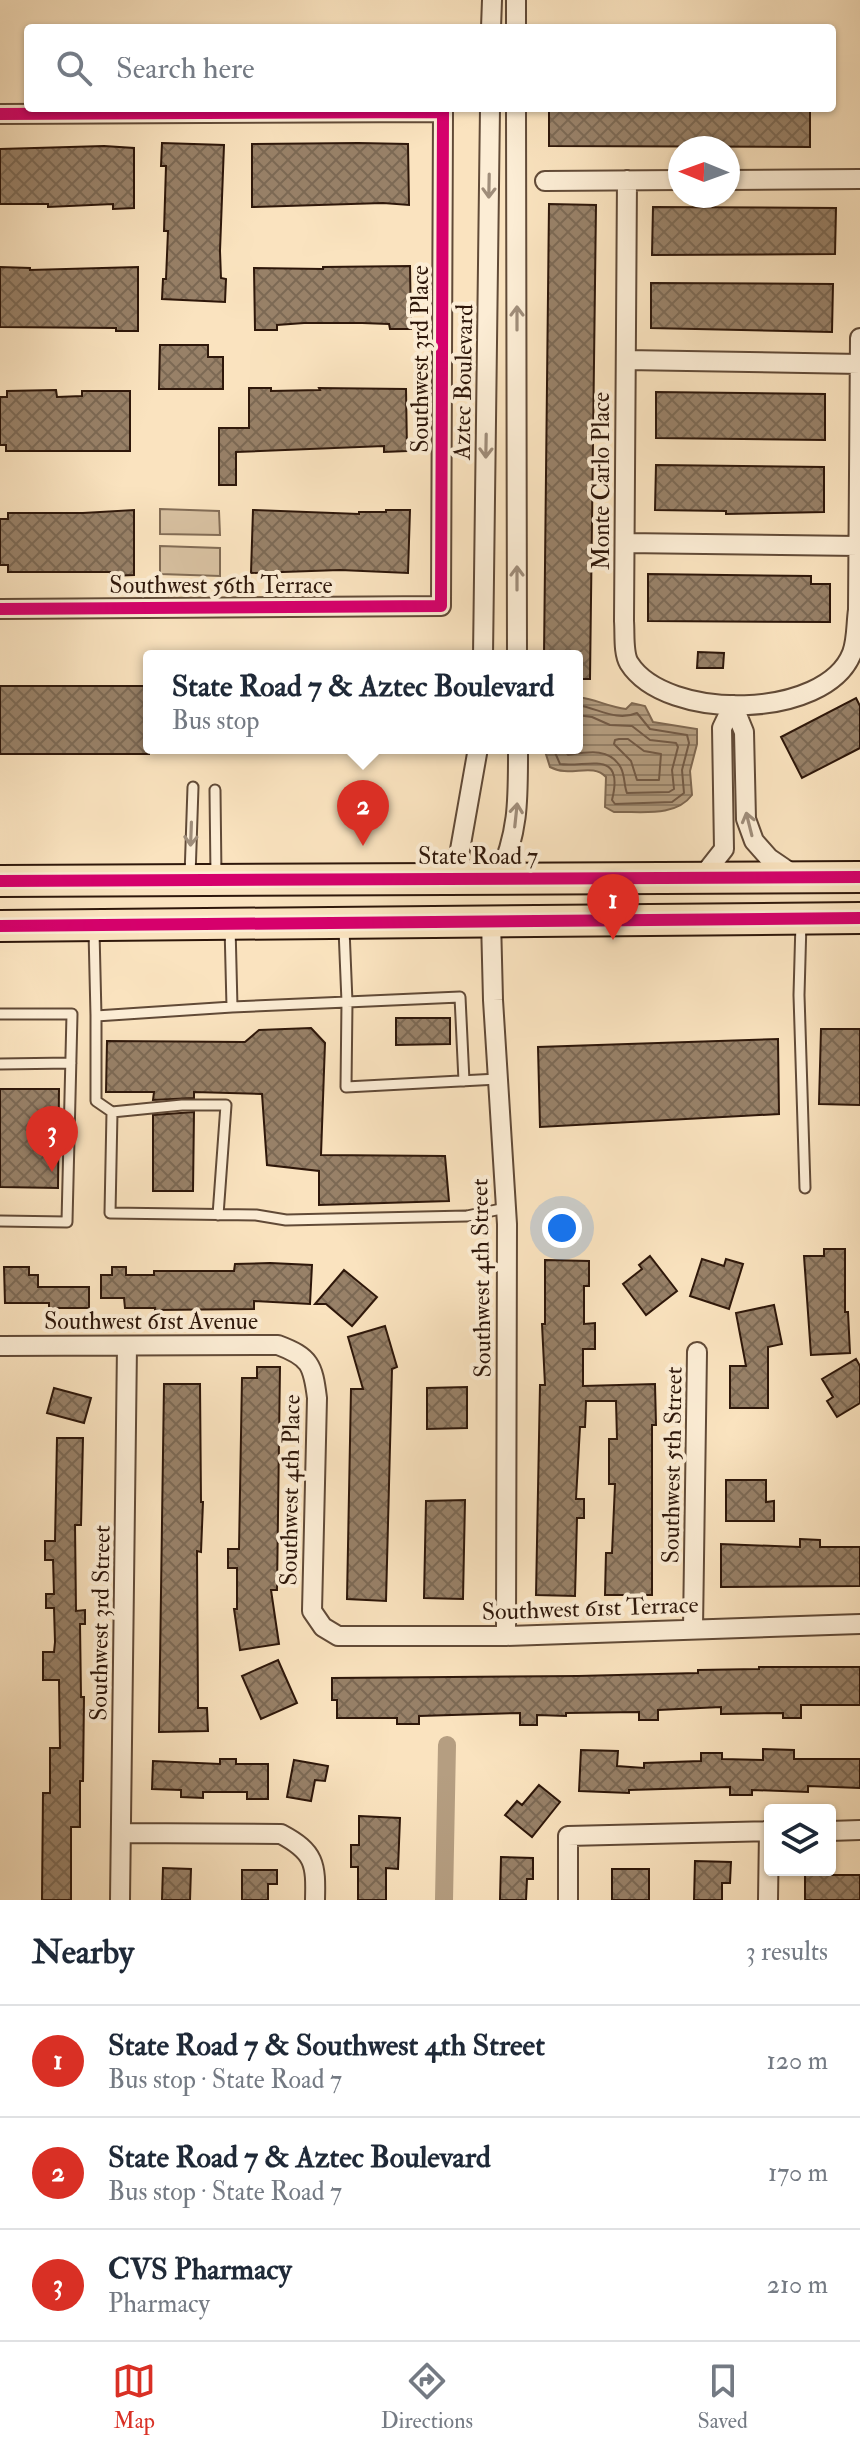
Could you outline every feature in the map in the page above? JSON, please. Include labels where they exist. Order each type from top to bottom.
[{"type":"main road","name":"State Road 7","points":[[0,881],[860,877]]},
{"type":"main road","points":[[491,920],[504,903],[523,892],[562,878]]},
{"type":"main road","points":[[410,921],[468,904],[498,879]]},
{"type":"main road","points":[[0,926],[860,918]]},
{"type":"street","points":[[491,24],[492,0]]},
{"type":"street","points":[[516,0],[516,24]]},
{"type":"street","name":"Southwest 3rd Place","points":[[0,114],[443,112],[441,606]]},
{"type":"street","name":"Aztec Boulevard","points":[[483,650],[490,112]]},
{"type":"street","points":[[516,112],[517,650]]},
{"type":"street","points":[[740,180],[860,179]]},
{"type":"street","name":"Monte Carlo Place","points":[[627,180],[624,621],[627,660],[637,674],[659,691],[707,705],[765,706],[815,689],[836,674],[852,653],[858,610],[860,338]]},
{"type":"street","points":[[545,181],[668,180]]},
{"type":"street","points":[[626,360],[860,364]]},
{"type":"street","points":[[625,543],[858,546]]},
{"type":"street","name":"Southwest 56th Terrace","points":[[0,609],[441,606]]},
{"type":"street","points":[[733,705],[744,732],[746,819],[754,841],[769,858],[797,877]]},
{"type":"street","points":[[702,877],[724,849],[722,728],[733,705]]},
{"type":"street","points":[[455,878],[477,754]]},
{"type":"street","points":[[498,879],[512,848],[518,813],[518,754]]},
{"type":"street","name":"Southwest 4th Street","points":[[491,920],[506,1208],[506,1636]]},
{"type":"street","name":"Southwest 61st Avenue","points":[[0,1346],[278,1345],[301,1354]]},
{"type":"street","name":"Southwest 3rd Street","points":[[120,1900],[127,1346]]},
{"type":"street","name":"Southwest 5th Street","points":[[693,1628],[697,1352]]},
{"type":"street","name":"Southwest 4th Place","points":[[301,1354],[314,1372],[317,1398],[312,1611],[323,1627]]},
{"type":"street","name":"Southwest 61st Terrace","points":[[323,1627],[338,1636],[506,1636],[860,1624]]},
{"type":"street","points":[[836,1831],[860,1830]]},
{"type":"street","points":[[568,1900],[568,1836],[764,1831]]},
{"type":"street","points":[[121,1833],[281,1834],[303,1846],[316,1867],[315,1900]]},
{"type":"street","points":[[768,1900],[769,1876]]},
{"type":"lane","points":[[722,759],[745,759]]},
{"type":"lane","points":[[193,787],[203,880]]},
{"type":"lane","points":[[203,880],[215,790]]},
{"type":"lane","points":[[801,918],[799,995],[805,1188]]},
{"type":"lane","points":[[344,922],[346,1087],[498,1079]]},
{"type":"lane","points":[[230,923],[232,1007]]},
{"type":"lane","points":[[93,925],[96,1101],[112,1112],[182,1105],[226,1105],[218,1215]]},
{"type":"lane","points":[[96,1016],[460,997],[464,1081]]},
{"type":"lane","points":[[0,1014],[72,1014],[67,1222],[0,1221]]},
{"type":"lane","points":[[0,1064],[71,1063]]},
{"type":"lane","points":[[112,1112],[110,1213],[256,1215],[286,1220],[467,1216],[506,1208]]},
{"type":"shaded area","points":[[160,509],[219,511],[220,535],[160,534]]},
{"type":"shaded area","points":[[160,546],[220,548],[220,576],[160,574]]},
{"type":"water","points":[[583,698],[626,709],[632,703],[645,706],[653,722],[697,729],[697,744],[690,771],[692,795],[685,802],[667,810],[614,812],[605,807],[606,777],[594,771],[565,771],[550,767],[546,754],[583,754]]},
{"type":"building","points":[[549,112],[810,112],[810,147],[740,147],[740,136],[668,136],[668,146],[549,146]]},
{"type":"building","points":[[162,143],[224,145],[220,251],[221,278],[226,279],[225,302],[162,299],[168,231],[164,231],[166,166],[161,166]]},
{"type":"building","points":[[252,144],[408,144],[409,205],[252,207]]},
{"type":"building","points":[[134,148],[134,208],[113,209],[113,204],[48,207],[48,204],[0,204],[0,149]]},
{"type":"building","points":[[549,204],[596,205],[590,679],[583,679],[583,650],[544,650]]},
{"type":"building","points":[[653,207],[836,208],[835,254],[652,255]]},
{"type":"building","points":[[410,266],[411,329],[390,329],[389,324],[304,323],[277,325],[277,330],[255,330],[254,268]]},
{"type":"building","points":[[0,267],[30,270],[138,267],[138,331],[0,327]]},
{"type":"building","points":[[651,283],[833,284],[832,332],[651,328]]},
{"type":"building","points":[[160,345],[208,345],[208,357],[223,357],[223,389],[159,389]]},
{"type":"building","points":[[249,388],[271,388],[271,391],[406,389],[407,451],[384,452],[384,446],[236,452],[236,485],[219,485],[219,428],[249,428]]},
{"type":"building","points":[[56,390],[57,397],[82,396],[82,391],[130,391],[130,451],[6,451],[6,445],[0,445],[0,397],[7,397],[7,391]]},
{"type":"building","points":[[656,392],[825,394],[825,440],[656,438]]},
{"type":"building","points":[[656,465],[824,467],[824,512],[726,514],[726,511],[655,510]]},
{"type":"building","points":[[134,510],[134,575],[110,576],[110,572],[8,572],[8,565],[0,565],[0,519],[8,519],[8,513]]},
{"type":"building","points":[[253,510],[359,514],[410,510],[408,573],[340,570],[251,573]]},
{"type":"building","points":[[648,574],[811,576],[811,584],[830,584],[830,622],[648,621]]},
{"type":"building","points":[[698,652],[724,653],[723,668],[697,668]]},
{"type":"building","points":[[0,686],[143,686],[143,754],[0,754]]},
{"type":"building","points":[[856,698],[860,706],[860,748],[802,778],[781,737]]},
{"type":"building","points":[[396,1018],[450,1018],[450,1044],[396,1045]]},
{"type":"building","points":[[311,1028],[325,1043],[321,1155],[445,1156],[449,1201],[319,1205],[319,1171],[267,1165],[262,1094],[194,1092],[194,1098],[153,1100],[154,1092],[106,1092],[107,1041],[245,1042],[259,1030]]},
{"type":"building","points":[[821,1029],[860,1029],[860,1105],[819,1104]]},
{"type":"building","points":[[778,1039],[779,1114],[540,1127],[538,1047]]},
{"type":"building","points":[[0,1089],[59,1089],[58,1188],[0,1187]]},
{"type":"building","points":[[194,1112],[193,1191],[153,1191],[153,1115]]},
{"type":"building","points":[[824,1249],[845,1249],[845,1312],[848,1312],[850,1353],[811,1355],[804,1256],[824,1256]]},
{"type":"building","points":[[650,1256],[677,1291],[646,1315],[623,1284],[642,1269],[639,1265]]},
{"type":"building","points":[[702,1259],[724,1266],[726,1259],[743,1264],[729,1309],[690,1296]]},
{"type":"building","points":[[545,1260],[589,1261],[589,1286],[584,1286],[584,1324],[595,1323],[595,1349],[583,1349],[583,1386],[655,1384],[656,1425],[652,1425],[652,1595],[605,1595],[606,1553],[612,1553],[615,1484],[609,1484],[609,1439],[617,1439],[616,1401],[586,1401],[585,1427],[580,1427],[576,1499],[584,1499],[584,1518],[577,1518],[575,1596],[536,1595],[540,1385],[545,1385],[542,1324],[545,1324]]},
{"type":"building","points":[[235,1264],[312,1265],[310,1304],[254,1301],[254,1309],[155,1310],[125,1308],[124,1298],[101,1298],[101,1275],[112,1275],[112,1267],[126,1267],[126,1275],[154,1275],[154,1271],[234,1271]]},
{"type":"building","points":[[4,1267],[29,1267],[29,1275],[38,1275],[38,1287],[89,1287],[89,1308],[49,1308],[49,1303],[5,1303]]},
{"type":"building","points":[[344,1270],[377,1297],[352,1326],[326,1304],[315,1304]]},
{"type":"building","points":[[774,1305],[782,1344],[768,1347],[768,1408],[730,1408],[730,1366],[746,1366],[736,1313]]},
{"type":"building","points":[[385,1326],[397,1367],[392,1369],[386,1601],[347,1599],[351,1389],[363,1389],[348,1337]]},
{"type":"building","points":[[856,1359],[860,1366],[860,1403],[837,1417],[827,1401],[833,1397],[822,1379]]},
{"type":"building","points":[[257,1367],[280,1367],[277,1590],[271,1590],[279,1644],[240,1650],[234,1609],[237,1609],[237,1568],[228,1568],[228,1549],[239,1549],[242,1378],[257,1378]]},
{"type":"building","points":[[164,1384],[200,1384],[203,1502],[201,1552],[197,1551],[198,1708],[207,1708],[208,1731],[159,1732]]},
{"type":"building","points":[[467,1387],[467,1428],[427,1429],[427,1388]]},
{"type":"building","points":[[54,1388],[91,1398],[84,1423],[47,1413]]},
{"type":"building","points":[[57,1438],[83,1438],[81,1525],[75,1525],[76,1611],[85,1610],[85,1624],[80,1624],[81,1697],[84,1697],[83,1781],[80,1781],[80,1827],[71,1827],[71,1900],[42,1900],[43,1793],[50,1793],[50,1748],[60,1748],[59,1680],[43,1680],[43,1652],[54,1652],[55,1642],[54,1608],[46,1608],[46,1594],[54,1594],[53,1560],[45,1560],[45,1541],[55,1541]]},
{"type":"building","points":[[726,1480],[766,1480],[766,1502],[774,1501],[774,1521],[726,1521]]},
{"type":"building","points":[[465,1500],[463,1599],[424,1598],[426,1501]]},
{"type":"building","points":[[800,1539],[820,1540],[820,1547],[860,1547],[860,1586],[721,1587],[721,1544],[800,1547]]},
{"type":"building","points":[[278,1660],[297,1703],[261,1719],[242,1676]]},
{"type":"building","points":[[860,1667],[860,1705],[801,1705],[801,1718],[783,1718],[783,1713],[721,1714],[721,1707],[658,1710],[658,1720],[639,1720],[639,1712],[566,1713],[566,1716],[537,1715],[537,1725],[520,1725],[520,1713],[419,1716],[419,1724],[397,1724],[397,1718],[337,1718],[337,1700],[332,1700],[332,1678],[698,1673],[698,1670]]},
{"type":"building","points":[[763,1749],[794,1750],[794,1759],[860,1759],[860,1788],[808,1786],[808,1792],[752,1790],[752,1795],[730,1795],[730,1787],[629,1790],[629,1793],[579,1791],[581,1750],[618,1751],[617,1766],[644,1768],[644,1763],[701,1761],[701,1753],[722,1753],[722,1759],[763,1760]]},
{"type":"building","points":[[220,1759],[236,1759],[236,1764],[268,1764],[268,1799],[247,1799],[247,1792],[203,1792],[203,1798],[181,1797],[181,1790],[152,1789],[153,1761],[220,1764]]},
{"type":"building","points":[[294,1760],[328,1766],[325,1781],[315,1780],[311,1801],[287,1797]]},
{"type":"building","points":[[539,1785],[560,1802],[532,1837],[505,1815],[517,1801],[522,1805]]},
{"type":"building","points":[[359,1816],[400,1818],[398,1869],[386,1868],[386,1900],[358,1900],[358,1867],[351,1867],[351,1845],[359,1845]]},
{"type":"building","points":[[501,1857],[533,1858],[533,1879],[527,1879],[526,1900],[500,1900]]},
{"type":"building","points":[[695,1861],[731,1862],[730,1883],[722,1883],[722,1900],[694,1900]]},
{"type":"building","points":[[163,1868],[191,1869],[190,1900],[162,1900]]},
{"type":"building","points":[[612,1869],[649,1869],[649,1900],[612,1900]]},
{"type":"building","points":[[242,1870],[277,1870],[277,1884],[268,1884],[268,1900],[242,1900]]},
{"type":"building","points":[[860,1875],[860,1900],[805,1900],[805,1876]]},
{"type":"waterway","points":[[444,1900],[447,1745]]},
{"type":"cycle path","points":[[0,114],[443,112],[441,606],[0,609]]},
{"type":"cycle path","points":[[0,881],[860,877]]},
{"type":"cycle path","points":[[0,926],[860,918]]},
{"type":"place","name":"State Road 7 & Aztec Boulevard","points":[[363,846]]},
{"type":"place","name":"State Road 7 & Southwest 4th Street","points":[[613,940]]},
{"type":"place","name":"CVS Pharmacy","points":[[52,1172]]}]
